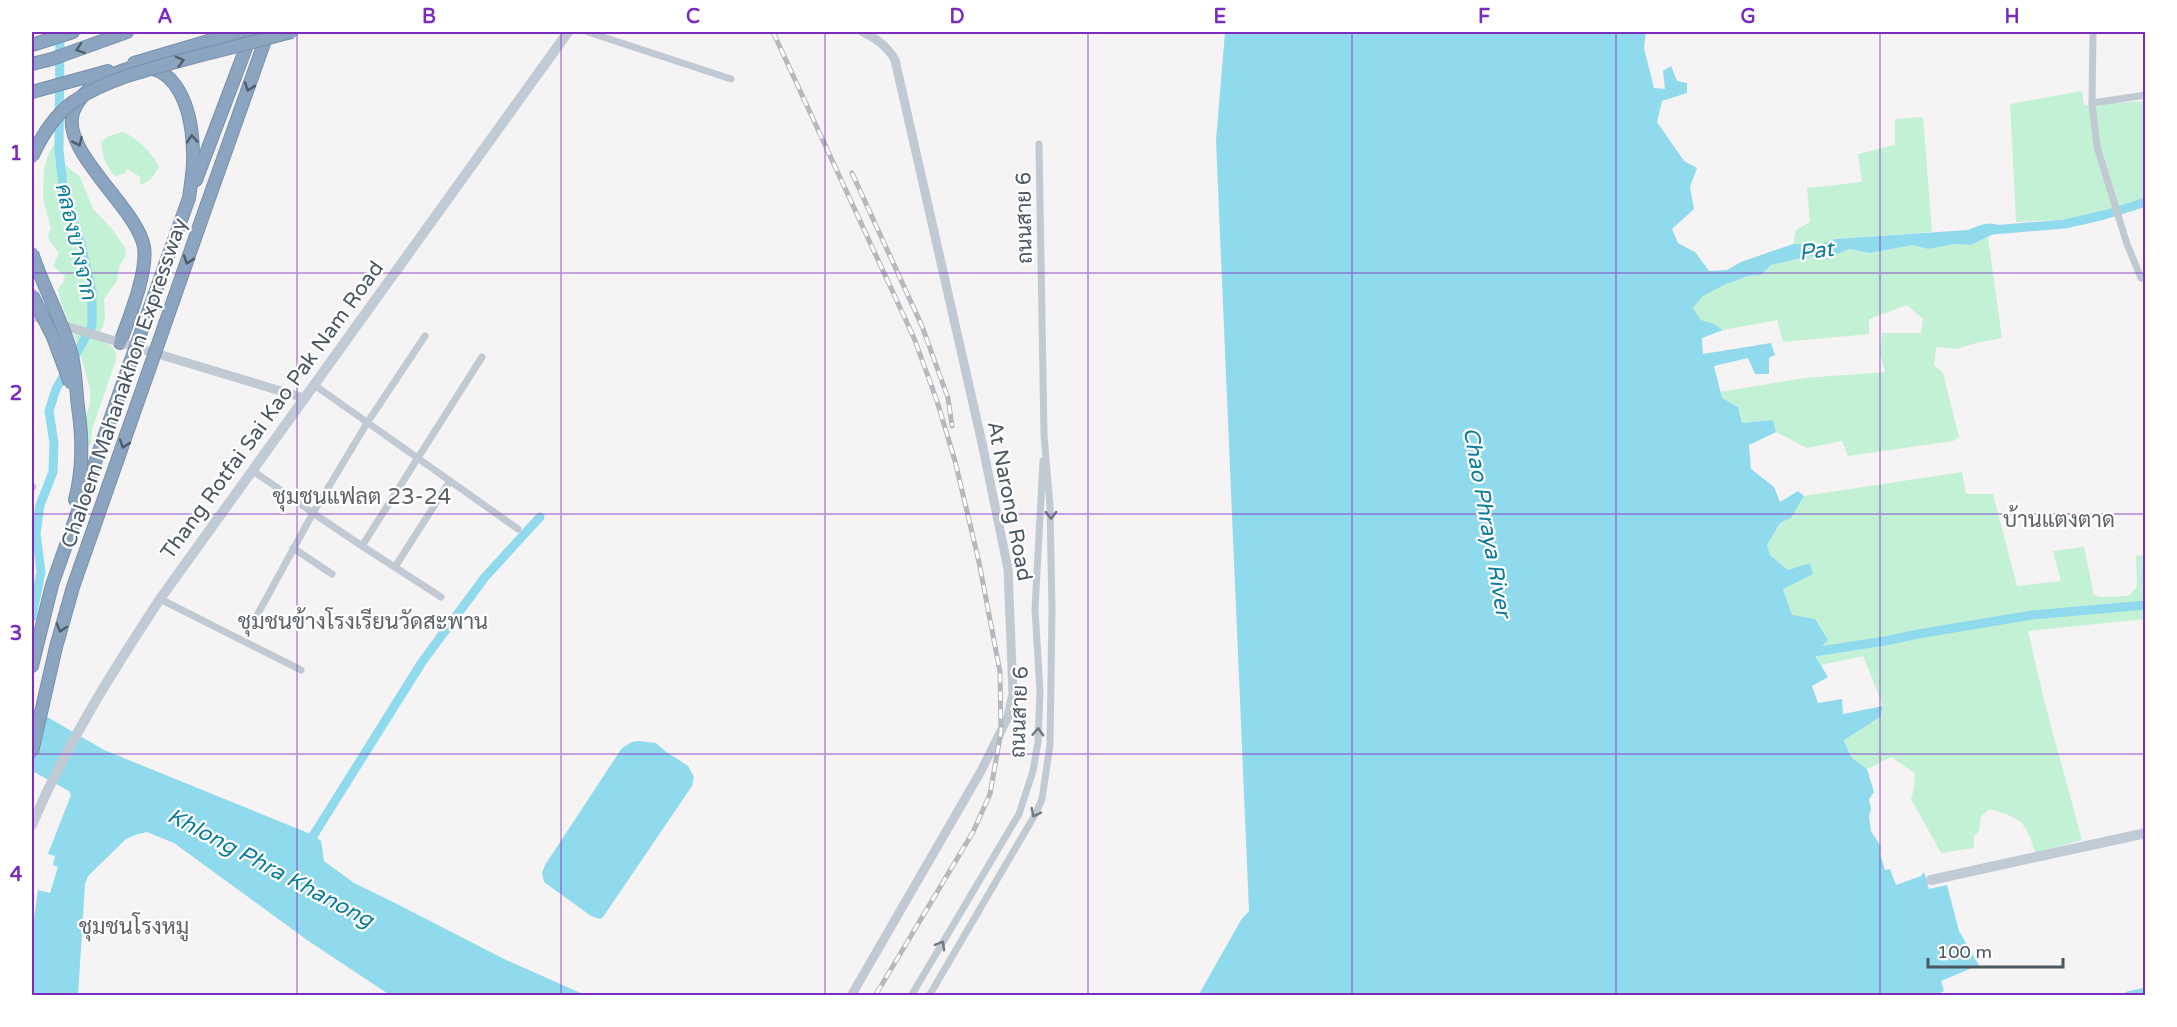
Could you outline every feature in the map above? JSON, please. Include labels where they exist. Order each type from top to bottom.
[{"type":"highway","points":[[32,45],[73,32]]},
{"type":"highway","points":[[32,64],[127,32]]},
{"type":"highway","points":[[32,92],[239,32]]},
{"type":"highway","name":"Chaloem Mahanakhon Expressway","points":[[32,666],[52,585],[189,198],[252,32]]},
{"type":"highway","name":"Chaloem Mahanakhon Expressway","points":[[32,752],[56,647],[73,587],[268,32]]},
{"type":"highway","points":[[32,157],[40,139],[55,120],[71,104],[92,91],[134,74],[292,32]]},
{"type":"highway","points":[[120,344],[145,260],[144,246],[133,222],[76,141],[72,127],[73,111],[83,96],[100,80],[133,66],[161,71],[172,80],[181,92],[192,130],[194,153],[189,198]]},
{"type":"highway","points":[[32,253],[39,277],[72,357],[82,432],[78,488],[52,585]]},
{"type":"highway","points":[[32,295],[53,337],[78,407]]},
{"type":"main road","name":"Thang Rotfai Sai Kao Pak Nam Road","points":[[32,825],[80,727],[160,599],[568,32]]},
{"type":"main road","points":[[1931,880],[2145,833]]},
{"type":"street","points":[[588,32],[731,79]]},
{"type":"street","name":"At Narong Road","points":[[851,996],[991,753],[1011,709],[1013,679],[1008,569],[982,443],[897,69],[889,50],[881,42],[863,32]]},
{"type":"street","points":[[2093,32],[2092,103],[2097,147],[2136,268],[2141,278],[2145,279]]},
{"type":"street","points":[[2092,103],[2145,95]]},
{"type":"street","name":"ถนนสาย 6","points":[[929,996],[1036,813],[1043,793],[1050,745],[1052,610],[1050,506],[1044,435],[1039,144]]},
{"type":"street","points":[[32,316],[304,398]]},
{"type":"street","points":[[249,630],[313,513],[425,336]]},
{"type":"street","points":[[362,546],[482,357]]},
{"type":"street","points":[[314,384],[518,529]]},
{"type":"street","name":"ถนนสาย 6","points":[[912,996],[1019,814],[1033,771],[1038,741],[1040,691],[1035,609],[1044,435]]},
{"type":"street","points":[[252,470],[441,597]]},
{"type":"street","points":[[395,567],[450,481]]},
{"type":"street","points":[[293,548],[332,574]]},
{"type":"street","points":[[160,599],[301,670]]},
{"type":"green space","points":[[2082,91],[2084,105],[2145,101],[2145,198],[2074,219],[2016,222],[2010,104]]},
{"type":"green space","points":[[1923,117],[1932,232],[1835,239],[1817,245],[1793,244],[1796,230],[1810,222],[1807,188],[1862,182],[1858,154],[1895,145],[1895,119]]},
{"type":"green space","points":[[123,132],[143,146],[159,166],[152,178],[144,184],[140,185],[140,177],[128,169],[123,174],[115,176],[105,160],[101,142],[109,136]]},
{"type":"green space","points":[[55,142],[64,164],[80,177],[93,209],[113,230],[125,248],[126,255],[119,267],[117,281],[104,299],[105,320],[100,333],[101,340],[114,350],[116,360],[92,429],[91,443],[86,448],[83,426],[90,404],[90,389],[78,346],[59,296],[58,289],[65,276],[53,266],[59,253],[50,242],[48,235],[51,228],[43,199],[44,169]]},
{"type":"green space","points":[[1988,237],[2002,338],[1957,349],[1936,347],[1934,365],[1943,373],[1959,437],[1953,441],[1848,456],[1842,441],[1807,448],[1776,432],[1773,420],[1742,423],[1738,407],[1722,398],[1720,392],[1805,378],[1885,372],[1880,354],[1882,333],[1921,333],[1923,319],[1907,305],[1869,319],[1869,334],[1783,342],[1777,320],[1723,330],[1701,320],[1693,308],[1703,296],[1748,276],[1761,275],[1771,265],[1811,256],[1827,259],[1849,249],[1870,253],[1913,245],[1928,249],[1955,244],[1971,245]]},
{"type":"green space","points":[[1962,472],[1966,494],[1993,494],[2017,586],[2061,581],[2053,551],[2084,547],[2094,595],[2129,596],[2137,586],[2136,556],[2145,555],[2145,619],[2028,631],[2045,704],[2082,840],[2035,853],[2029,834],[2021,822],[2009,815],[1990,809],[1981,816],[1979,831],[1974,836],[1974,848],[1941,853],[1911,799],[1915,773],[1891,757],[1867,769],[1851,757],[1844,739],[1880,717],[1883,706],[1863,656],[1821,665],[1792,616],[1783,588],[1813,574],[1810,563],[1788,570],[1770,555],[1767,545],[1780,523],[1791,518],[1804,496]]},
{"type":"water","name":"Chao Phraya River","points":[[1225,32],[1646,32],[1644,48],[1654,88],[1665,89],[1663,71],[1671,66],[1677,81],[1687,83],[1687,93],[1662,101],[1657,122],[1684,161],[1697,168],[1690,187],[1694,209],[1672,229],[1678,243],[1695,252],[1709,271],[1727,270],[1741,262],[1793,244],[1817,245],[1835,239],[1968,230],[1986,224],[1995,224],[2004,229],[1971,245],[1955,244],[1928,249],[1913,245],[1870,253],[1849,249],[1827,259],[1811,256],[1771,265],[1761,275],[1748,276],[1703,296],[1693,308],[1701,320],[1723,330],[1702,338],[1703,354],[1771,343],[1775,355],[1769,358],[1769,374],[1755,374],[1748,358],[1714,366],[1722,398],[1738,407],[1742,423],[1773,420],[1776,432],[1749,445],[1751,469],[1774,487],[1780,502],[1798,491],[1804,496],[1791,518],[1780,523],[1767,545],[1770,555],[1788,570],[1810,563],[1813,574],[1783,589],[1792,615],[1815,619],[1828,640],[1814,654],[1828,677],[1812,686],[1818,703],[1842,699],[1843,714],[1883,706],[1880,717],[1844,740],[1851,757],[1867,769],[1874,792],[1869,799],[1871,831],[1881,847],[1880,854],[1885,870],[1890,869],[1896,885],[1921,876],[1924,872],[1929,889],[1947,885],[1959,931],[1979,965],[1941,981],[1944,991],[1938,996],[1198,996],[1241,920],[1249,911],[1216,141]]},
{"type":"water","name":"Khlong Phra Khanong","points":[[32,708],[104,750],[313,835],[321,841],[324,861],[354,883],[504,959],[585,995],[390,995],[307,940],[174,843],[147,832],[126,839],[88,876],[85,884],[78,995],[32,995],[32,932],[38,890],[50,893],[58,867],[53,865],[55,856],[48,854],[71,795],[69,791],[32,771]]},
{"type":"water","points":[[638,741],[656,743],[688,766],[694,777],[692,786],[600,919],[591,916],[544,882],[542,873],[622,748]]},
{"type":"waterway","name":"คลองบางจาก","points":[[32,617],[41,572],[36,533],[40,505],[53,472],[54,443],[49,411],[56,389],[92,326],[92,292],[81,244],[65,202],[59,151],[60,32]]},
{"type":"waterway","name":"Pat","points":[[1992,230],[2065,224],[2146,202]]},
{"type":"waterway","points":[[308,844],[422,662],[485,577],[540,517]]},
{"type":"waterway","points":[[1807,653],[2032,615],[2146,605]]},
{"type":"waterway","points":[[2128,996],[2146,992]]},
{"type":"railway","points":[[773,32],[914,338],[937,401],[955,461],[979,562],[1000,672],[1001,732],[990,794],[973,832],[875,996]]},
{"type":"railway","points":[[852,173],[922,326],[948,398],[952,426]]},
{"type":"district","name":"ชุมชนแฟลต 23-24","points":[[362,496]]},
{"type":"district","name":"บ้านแตงตาด","points":[[2059,519]]},
{"type":"district","name":"ชุมชนข้างโรงเรียนวัดสะพาน","points":[[363,621]]},
{"type":"district","name":"ชุมชนโรงหมู","points":[[134,926]]}]
